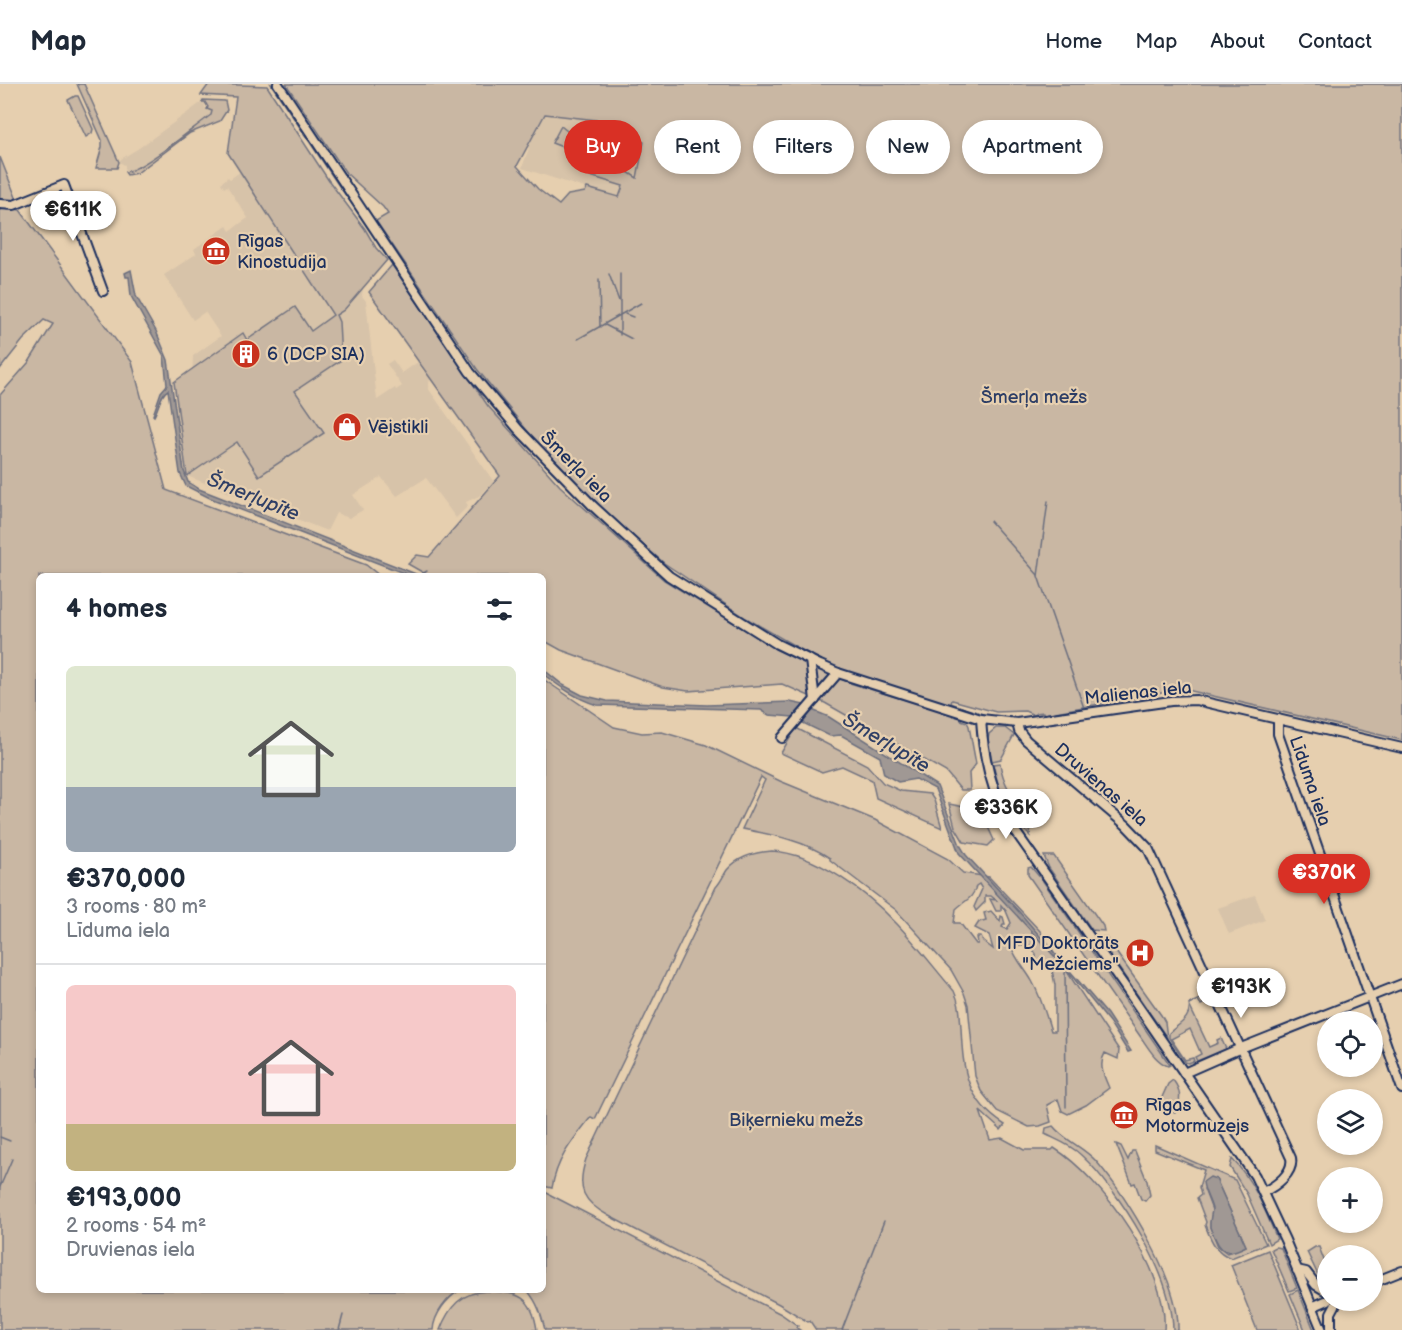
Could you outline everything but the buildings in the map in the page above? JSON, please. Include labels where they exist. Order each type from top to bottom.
[{"type":"street","name":"Šmerļa iela","points":[[278,84],[470,372],[519,430],[592,506],[669,576],[777,644],[838,673],[981,719]]},
{"type":"street","points":[[0,204],[14,205],[64,185],[103,291]]},
{"type":"street","points":[[810,660],[815,700]]},
{"type":"street","points":[[782,738],[838,673]]},
{"type":"street","name":"Malienas iela","points":[[981,719],[1017,723],[1180,700],[1212,703],[1402,748]]},
{"type":"street","points":[[981,719],[982,737],[995,797],[1008,821],[1255,1176],[1322,1330]]},
{"type":"street","name":"Līduma iela","points":[[1278,719],[1278,734],[1402,1089]]},
{"type":"street","name":"Druvienas iela","points":[[1017,723],[1019,731],[1026,740],[1144,842],[1292,1164],[1276,1184],[1263,1192]]},
{"type":"street","points":[[1184,1072],[1402,984]]},
{"type":"street","points":[[1297,1270],[1306,1272],[1317,1286]]},
{"type":"street","points":[[1383,1278],[1402,1271]]},
{"type":"street","points":[[1312,1306],[1317,1304]]},
{"type":"street","points":[[1331,1330],[1332,1311]]},
{"type":"shaded area","points":[[205,102],[205,108],[212,111],[211,115],[148,161],[130,172],[125,172],[125,165],[119,162],[121,159]]},
{"type":"shaded area","points":[[546,107],[596,120],[564,120],[564,174],[639,174],[621,242],[575,230],[584,188],[522,168],[529,148],[526,145]]},
{"type":"shaded area","points":[[642,132],[650,134],[642,164]]},
{"type":"shaded area","points":[[244,169],[302,268],[334,316],[344,310],[363,288],[362,296],[366,301],[377,400],[402,386],[387,364],[393,360],[402,373],[418,362],[424,372],[433,366],[428,388],[494,482],[479,496],[466,502],[468,506],[456,518],[426,478],[397,496],[381,477],[353,495],[363,510],[349,518],[336,513],[327,531],[187,476],[180,420],[192,381],[193,356],[221,336],[205,312],[193,320],[164,275],[196,254],[194,249],[227,226],[230,231],[248,218],[227,186],[224,188],[221,183]]},
{"type":"shaded area","points":[[131,270],[136,296],[156,331],[168,360],[184,471],[188,482],[199,489],[413,573],[403,573],[210,498],[186,486],[180,473],[168,390],[153,415],[161,392],[167,385],[164,356],[131,296],[129,277],[126,277],[125,273]]},
{"type":"shaded area","points":[[546,671],[563,685],[582,695],[607,701],[707,705],[790,702],[804,705],[793,717],[769,715],[761,710],[597,705],[562,688],[546,676]]},
{"type":"shaded area","points":[[812,710],[829,717],[937,786],[966,855],[1020,913],[1107,1014],[1131,1051],[1128,1052],[1110,1023],[1067,970],[959,853],[935,789],[916,779],[898,782],[884,774],[880,757],[841,735],[830,736],[803,723]]},
{"type":"shaded area","points":[[1255,895],[1265,920],[1229,934],[1218,908]]},
{"type":"shaded area","points":[[1210,1177],[1216,1179],[1246,1246],[1237,1250],[1229,1252],[1222,1249],[1210,1229],[1212,1209],[1203,1182]]},
{"type":"green space","points":[[77,84],[84,84],[119,162],[117,168],[96,168],[102,140]]},
{"type":"green space","points":[[209,84],[267,86],[329,181],[387,260],[344,310],[336,315],[339,322],[341,360],[295,391],[324,433],[259,476],[237,442],[187,476],[174,382],[243,333],[247,340],[295,307],[311,331],[333,315],[228,153],[236,97],[201,95]]},
{"type":"green space","points":[[271,84],[276,86],[361,216],[339,186]]},
{"type":"green space","name":"Šmerļa mežs","points":[[286,84],[1402,84],[1402,740],[1183,689],[1056,713],[1044,714],[1043,712],[1034,715],[1025,711],[996,712],[952,700],[951,703],[964,708],[963,710],[837,670],[746,618],[664,563],[611,517],[534,439],[477,369],[376,221],[388,214],[346,173]]},
{"type":"green space","points":[[78,96],[93,129],[92,133],[86,137],[68,100]]},
{"type":"green space","points":[[203,100],[225,101],[227,110],[220,121],[190,133],[137,173],[127,175],[125,172],[144,164],[211,115],[212,111],[207,109]]},
{"type":"green space","name":"Šmerļa mežs","points":[[561,126],[564,128],[564,148],[552,143]]},
{"type":"green space","points":[[0,157],[17,200],[0,201]]},
{"type":"green space","points":[[0,206],[20,210],[132,362],[166,490],[366,565],[376,573],[36,573],[36,1293],[456,1293],[442,1307],[433,1330],[0,1330],[0,395],[29,362],[53,324],[44,320],[23,340],[0,369]]},
{"type":"green space","points":[[392,265],[488,406],[560,486],[664,580],[776,649],[850,683],[962,717],[961,720],[967,722],[969,726],[976,764],[969,773],[970,790],[961,790],[946,772],[825,703],[782,684],[688,691],[663,687],[561,650],[546,642],[546,573],[424,573],[408,564],[417,555],[429,557],[500,476],[369,292]]},
{"type":"green space","points":[[546,681],[614,727],[642,733],[662,732],[706,745],[780,781],[875,820],[948,859],[963,873],[989,877],[1040,931],[1119,1050],[1118,1059],[1105,1053],[1103,1057],[1102,1070],[1109,1088],[1086,1105],[1068,1114],[1062,1111],[1058,1099],[1047,1105],[1051,1122],[1029,1127],[997,1111],[981,1091],[975,1076],[968,1005],[951,970],[896,910],[830,858],[799,842],[742,829],[765,780],[761,777],[595,1119],[591,1117],[566,1150],[554,1177],[552,1188],[546,1187]],"holes":[[[979,884],[982,889],[974,907],[976,911],[985,902],[985,896],[991,896],[996,900],[990,899],[996,911],[1001,911],[1001,905],[1011,923],[1007,929],[1002,927],[1005,924],[1003,917],[1001,916],[1000,921],[991,911],[984,913],[986,920],[979,922],[975,928],[989,935],[993,949],[981,937],[977,937],[978,944],[976,944],[960,923],[954,923],[956,909],[971,896],[976,886]],[[1016,937],[1020,946],[1030,945],[1036,954],[1036,963],[1051,965],[1055,985],[1055,1031],[1051,1031],[1035,987],[1012,948],[1016,947]]]},
{"type":"green space","points":[[796,728],[867,765],[883,783],[901,791],[930,794],[942,828],[876,798],[872,780],[842,766],[822,772],[781,753]]},
{"type":"green space","points":[[996,728],[1005,728],[1014,735],[1001,759],[992,761],[988,739],[989,734]]},
{"type":"green space","points":[[1000,763],[1008,788],[1031,824],[1030,836],[1010,811],[1002,794],[993,764]]},
{"type":"green space","points":[[949,804],[980,810],[994,840],[988,846],[964,842],[955,827]]},
{"type":"green space","name":"Biķernieku mežs","points":[[772,851],[789,853],[806,859],[856,888],[897,924],[954,991],[959,1009],[963,1058],[969,1083],[974,1095],[982,1105],[1005,1125],[1001,1130],[980,1111],[990,1140],[1002,1138],[1024,1150],[1052,1150],[1054,1148],[1073,1162],[1092,1181],[1129,1228],[1144,1254],[1156,1281],[1163,1306],[1164,1330],[816,1330],[810,1321],[808,1322],[779,1304],[609,1216],[588,1200],[582,1187],[586,1159],[716,887],[727,870],[736,862],[753,854]]},
{"type":"green space","points":[[1044,856],[1054,856],[1103,926],[1104,931],[1092,930],[1049,868]]},
{"type":"green space","points":[[1031,867],[1170,1065],[1159,1061],[1149,1049],[1028,875],[1028,868]]},
{"type":"green space","points":[[1103,937],[1106,938],[1161,1015],[1165,1022],[1167,1038],[1103,945],[1100,940]]},
{"type":"green space","points":[[1202,998],[1205,1003],[1201,1005],[1198,1000],[1189,1004]]},
{"type":"green space","points":[[1189,1005],[1209,1047],[1218,1043],[1217,1040],[1221,1038],[1226,1049],[1197,1061],[1195,1057],[1201,1054],[1190,1029],[1171,1039],[1185,1060],[1193,1058],[1194,1061],[1188,1063],[1185,1062],[1169,1038],[1169,1033],[1187,1017]]},
{"type":"green space","points":[[1173,1080],[1180,1096],[1175,1113],[1158,1106],[1168,1084]]},
{"type":"green space","points":[[1053,1126],[1096,1161],[1136,1218],[1161,1265],[1170,1288],[1178,1330],[1173,1330],[1171,1308],[1164,1285],[1142,1236],[1112,1190],[1081,1155],[1045,1134],[1046,1128]]},
{"type":"green space","points":[[1116,1144],[1121,1146],[1128,1160],[1132,1151],[1135,1151],[1150,1195],[1145,1201],[1141,1199],[1135,1183],[1132,1184]]},
{"type":"green space","points":[[1155,1145],[1235,1180],[1266,1244],[1231,1258],[1221,1252],[1209,1236],[1197,1198],[1201,1195],[1199,1187],[1204,1170],[1155,1150]],"holes":[[[1216,1179],[1246,1246],[1227,1253],[1218,1246],[1210,1227],[1212,1210],[1204,1189]]]},
{"type":"green space","points":[[1232,1159],[1253,1186],[1268,1217],[1277,1239],[1269,1244],[1247,1194],[1230,1167]]},
{"type":"green space","points":[[546,1193],[781,1314],[800,1330],[545,1330],[534,1299],[529,1293],[546,1293]]},
{"type":"green space","points":[[1317,1247],[1317,1273],[1307,1252]]},
{"type":"green space","points":[[1281,1248],[1297,1288],[1289,1291],[1271,1249]]},
{"type":"green space","points":[[1268,1250],[1301,1330],[1257,1330],[1231,1265]]},
{"type":"green space","points":[[1298,1290],[1314,1330],[1305,1330],[1290,1294]]},
{"type":"green space","points":[[508,1293],[522,1298],[532,1310],[537,1330],[440,1330],[447,1314],[457,1302],[470,1294]]},
{"type":"waterway","points":[[609,274],[619,301]]},
{"type":"waterway","points":[[620,274],[620,335]]},
{"type":"waterway","points":[[599,280],[600,327]]},
{"type":"waterway","points":[[578,339],[641,303]]},
{"type":"waterway","points":[[625,314],[633,317]]},
{"type":"waterway","points":[[605,325],[632,339]]},
{"type":"waterway","points":[[1048,501],[1038,576],[1084,708]]},
{"type":"waterway","points":[[990,521],[1038,575]]},
{"type":"waterway","points":[[424,573],[427,571]]},
{"type":"waterway","points":[[1065,968],[1066,1107]]},
{"type":"waterway","points":[[0,1137],[10,1141]]},
{"type":"waterway","points":[[0,1187],[12,1159]]},
{"type":"waterway","points":[[842,1330],[884,1221]]},
{"type":"waterway","points":[[339,1330],[343,1315]]},
{"type":"place","name":"Rīgas Kinostudija","points":[[216,251]]},
{"type":"place","name":"6 (DCP SIA)","points":[[246,354]]},
{"type":"place","name":"Vējstikli","points":[[347,427]]},
{"type":"place","name":"MFD Doktorāts \"Mežciems\"","points":[[1140,953]]},
{"type":"place","name":"Rīgas Motormuzejs","points":[[1124,1115]]},
{"type":"water label","name":"Šmerļupīte","points":[[253,497]]},
{"type":"water label","name":"Šmerļupīte","points":[[886,743]]}]
